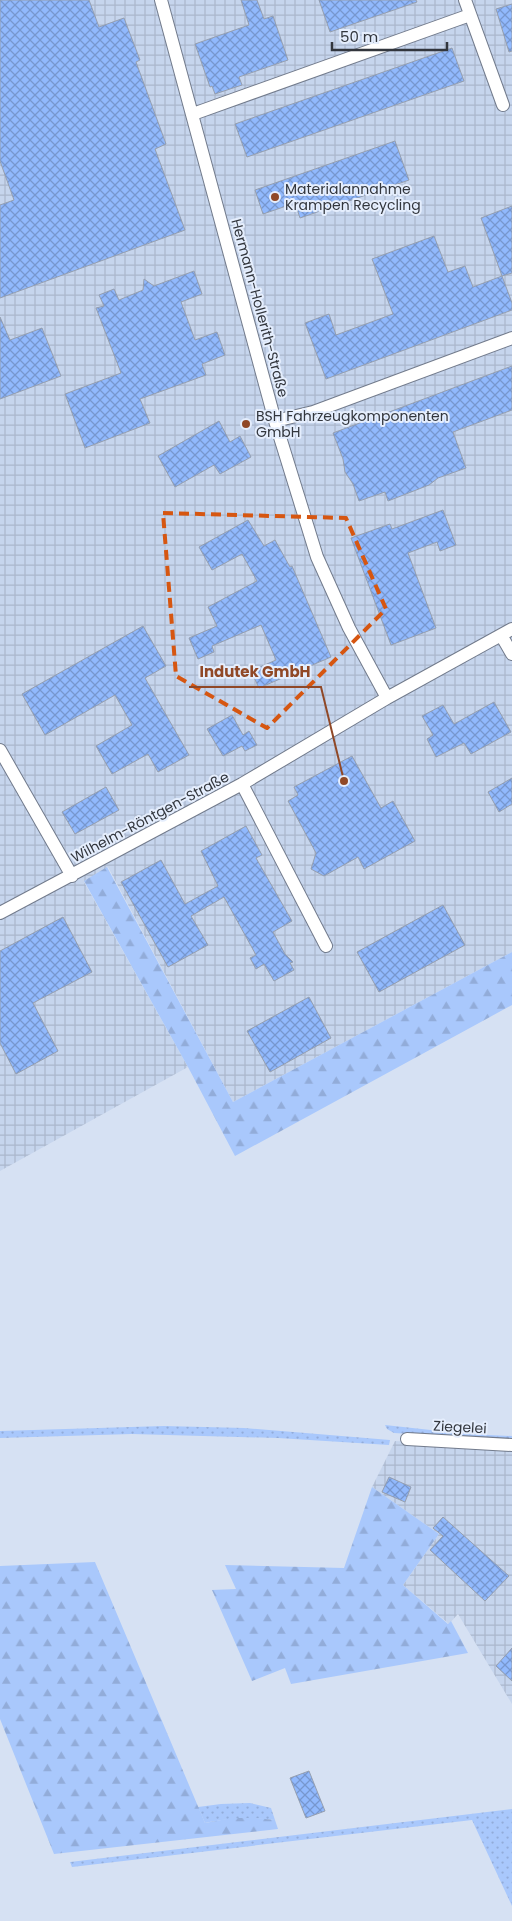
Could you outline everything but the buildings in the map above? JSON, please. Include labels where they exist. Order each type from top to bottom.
[{"type":"street","name":"Hermann-Hollerith-Straße","points":[[161,0],[274,420],[317,557],[349,628],[387,698]]},
{"type":"street","points":[[465,0],[502,105]]},
{"type":"street","points":[[192,114],[470,15]]},
{"type":"street","points":[[274,420],[313,412],[512,338]]},
{"type":"street","name":"Wilhelm-Röntgen-Straße","points":[[0,913],[242,784],[387,698],[507,632],[512,654]]},
{"type":"street","points":[[0,750],[72,876]]},
{"type":"street","name":"Wilhelm-Röntgen-Straße","points":[[242,784],[326,946]]},
{"type":"street","name":"Ziegelei","points":[[407,1438],[512,1445]]},
{"type":"highlighted area","points":[[163,513],[346,518],[386,609],[267,728],[176,676]]},
{"type":"shaded area","points":[[0,0],[512,0],[512,952],[233,1102],[108,867],[84,882],[188,1067],[0,1171]]},
{"type":"shaded area","points":[[395,1441],[512,1448],[512,1704],[458,1614],[449,1624],[403,1585],[439,1534],[372,1487]]},
{"type":"green space","points":[[107,867],[233,1102],[512,952],[512,1005],[235,1156],[188,1067],[84,881]]},
{"type":"green space","points":[[385,1425],[467,1434],[512,1436],[512,1440],[394,1433],[387,1429]]},
{"type":"green space","points":[[164,1426],[244,1428],[390,1440],[389,1445],[278,1438],[132,1434],[0,1438],[0,1431]]},
{"type":"green space","points":[[372,1487],[439,1534],[403,1585],[448,1624],[451,1621],[468,1653],[291,1684],[285,1668],[252,1681],[212,1590],[236,1589],[225,1565],[344,1568]]},
{"type":"green space","points":[[95,1562],[205,1823],[232,1818],[256,1818],[275,1820],[278,1829],[54,1854],[0,1719],[0,1566]]},
{"type":"green space","points":[[250,1803],[271,1808],[275,1820],[240,1818],[205,1823],[198,1807],[221,1804]]},
{"type":"green space","points":[[512,1809],[512,1906],[472,1820],[72,1867],[70,1862]]},
{"type":"place","name":"Materialannahme Krampen Recycling","points":[[275,197]]},
{"type":"place","name":"BSH Fahrzeugkomponenten GmbH","points":[[246,424]]},
{"type":"place","name":"Indutek GmbH","points":[[344,781]]}]
